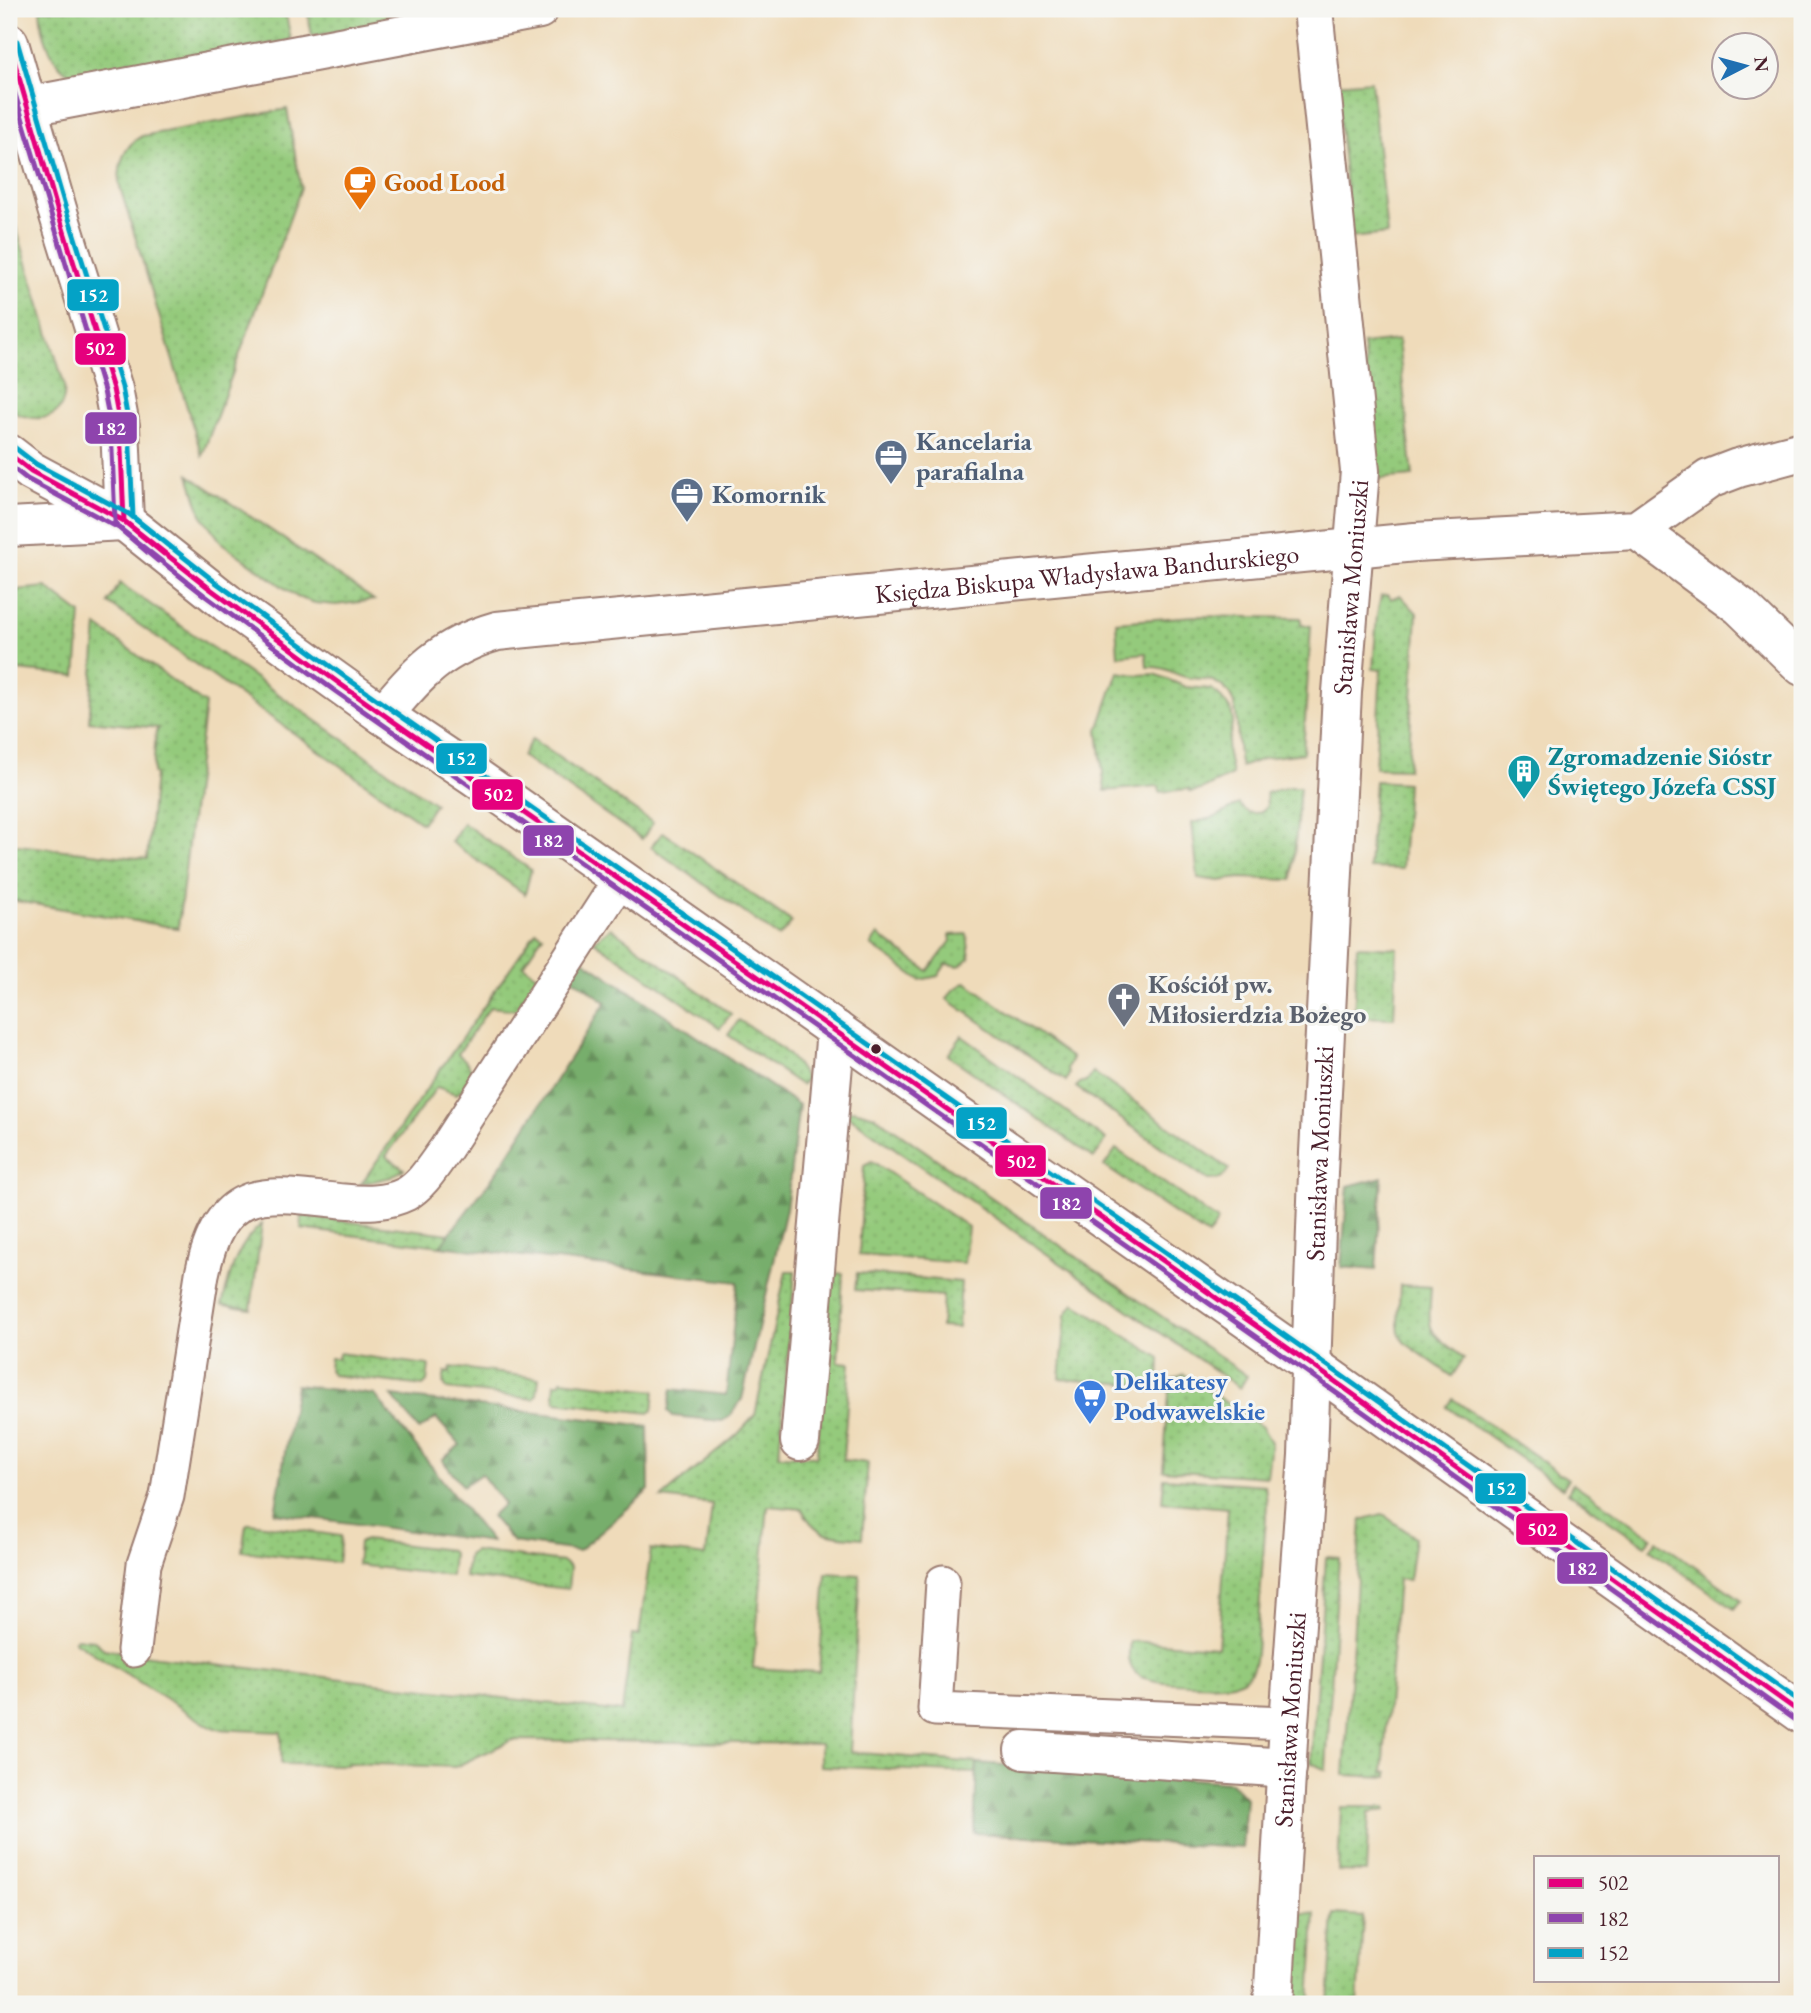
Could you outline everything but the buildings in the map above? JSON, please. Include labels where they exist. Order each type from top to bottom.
[{"type":"street","points":[[19,108],[540,9]]},
{"type":"street","name":"Stanisława Moniuszki","points":[[1273,2004],[1308,1455],[1318,1173],[1342,692],[1360,471],[1313,9]]},
{"type":"street","points":[[9,43],[19,108],[57,209],[113,389],[120,426],[124,520]]},
{"type":"street","points":[[1802,452],[1738,468],[1709,479],[1637,530],[1740,606],[1802,666]]},
{"type":"street","points":[[9,454],[32,471],[124,520],[195,579],[383,715],[474,776],[1312,1365],[1802,1714]]},
{"type":"street","points":[[9,527],[124,520]]},
{"type":"street","name":"Księdza Biskupa Władysława Bandurskiego","points":[[383,715],[431,663],[471,639],[497,631],[1415,542],[1637,530]]},
{"type":"street","points":[[800,1441],[836,1030]]},
{"type":"street","points":[[1024,1750],[1287,1768]]},
{"type":"lane","points":[[134,1650],[144,1564],[167,1496],[202,1274],[212,1238],[222,1221],[233,1210],[255,1197],[283,1195],[375,1203],[405,1194],[417,1186],[444,1150],[620,880]]},
{"type":"lane","points":[[943,1582],[935,1709],[1289,1723]]},
{"type":"green space","points":[[40,9],[285,9],[291,40],[93,76],[79,76],[64,69],[52,55],[42,27]]},
{"type":"green space","points":[[307,9],[457,9],[312,36]]},
{"type":"green space","points":[[1371,81],[1387,234],[1351,238],[1336,84]]},
{"type":"green space","points":[[287,109],[301,188],[202,456],[119,184],[121,163],[126,150],[142,136]]},
{"type":"green space","points":[[9,204],[64,384],[61,406],[48,417],[29,417],[9,410]]},
{"type":"green space","points":[[1398,340],[1413,476],[1377,479],[1363,344]]},
{"type":"green space","points":[[189,475],[374,600],[336,605],[315,603],[297,597],[222,543],[201,514]]},
{"type":"green space","points":[[120,583],[435,804],[422,823],[108,603]]},
{"type":"green space","points":[[46,587],[81,614],[76,676],[9,669],[17,590]]},
{"type":"green space","points":[[1388,595],[1391,599],[1400,595],[1417,613],[1408,769],[1375,768],[1381,670],[1373,669],[1377,614],[1381,596]]},
{"type":"green space","points":[[1194,616],[1301,618],[1301,625],[1311,626],[1303,753],[1265,758],[1241,767],[1235,706],[1222,687],[1210,680],[1189,678],[1164,669],[1147,667],[1146,653],[1118,656],[1116,622]]},
{"type":"green space","points":[[97,626],[205,704],[178,928],[9,900],[9,844],[147,859],[156,731],[159,728],[89,721]]},
{"type":"green space","points":[[1118,672],[1155,674],[1186,687],[1211,689],[1218,694],[1231,710],[1233,720],[1227,749],[1232,775],[1201,790],[1190,792],[1189,789],[1160,792],[1159,786],[1105,791],[1098,730]]},
{"type":"green space","points":[[532,739],[653,823],[642,839],[522,756]]},
{"type":"green space","points":[[1375,781],[1407,783],[1402,869],[1369,868]]},
{"type":"green space","points":[[1300,787],[1292,880],[1240,878],[1219,881],[1198,878],[1192,823],[1216,817],[1239,804],[1249,812],[1260,812],[1267,806],[1266,793]]},
{"type":"green space","points":[[463,823],[531,870],[525,894],[451,842]]},
{"type":"green space","points":[[663,832],[792,922],[779,937],[651,847]]},
{"type":"green space","points":[[611,928],[731,1014],[720,1028],[594,941]]},
{"type":"green space","points":[[536,931],[543,935],[523,965],[538,976],[516,1010],[490,1007],[458,1054],[471,1069],[472,1080],[469,1085],[456,1094],[437,1087],[386,1156],[404,1169],[391,1177],[361,1184]]},
{"type":"green space","points":[[967,934],[970,958],[959,966],[946,964],[938,976],[920,980],[871,945],[878,935],[928,971],[951,941],[950,935]]},
{"type":"green space","points":[[1357,946],[1397,948],[1394,1018],[1354,1017]]},
{"type":"green space","points":[[582,959],[799,1105],[786,1209],[742,1399],[729,1417],[722,1421],[673,1416],[668,1411],[672,1389],[726,1395],[738,1282],[440,1246],[496,1173],[606,1002],[571,977]]},
{"type":"green space","points":[[966,982],[1072,1058],[1067,1068],[1069,1074],[1066,1081],[947,999],[953,990]]},
{"type":"green space","points":[[739,1020],[786,1053],[806,1080],[801,1085],[728,1035]]},
{"type":"green space","points":[[962,1036],[1106,1140],[1094,1158],[948,1055]]},
{"type":"green space","points":[[1093,1072],[1229,1169],[1227,1172],[1220,1178],[1208,1180],[1076,1087],[1081,1082],[1086,1082]]},
{"type":"green space","points":[[854,1110],[875,1116],[1247,1376],[1240,1388],[844,1113]]},
{"type":"green space","points":[[1116,1149],[1218,1221],[1208,1236],[1104,1166]]},
{"type":"green space","points":[[872,1161],[968,1227],[964,1263],[859,1255],[864,1165]]},
{"type":"green space","points":[[1382,1177],[1376,1270],[1341,1267],[1348,1186]]},
{"type":"green space","points":[[831,1208],[834,1273],[843,1274],[838,1362],[850,1363],[843,1460],[868,1463],[862,1538],[834,1535],[819,1530],[802,1509],[768,1506],[753,1668],[819,1672],[826,1573],[860,1575],[850,1752],[977,1763],[976,1773],[820,1766],[820,1744],[512,1740],[455,1767],[348,1763],[281,1764],[281,1732],[214,1729],[74,1641],[77,1638],[93,1640],[104,1649],[157,1657],[622,1712],[632,1635],[639,1636],[651,1549],[706,1556],[712,1504],[661,1498],[738,1434],[755,1415],[786,1271],[795,1271],[779,1455],[817,1456]]},
{"type":"green space","points":[[302,1216],[450,1234],[440,1246],[301,1229]]},
{"type":"green space","points":[[262,1224],[251,1309],[222,1305],[231,1271],[240,1251]]},
{"type":"green space","points":[[857,1273],[961,1282],[958,1328],[941,1327],[943,1296],[855,1290]]},
{"type":"green space","points":[[1400,1285],[1431,1287],[1432,1330],[1464,1358],[1452,1376],[1404,1342],[1398,1324]]},
{"type":"green space","points":[[1074,1303],[1160,1358],[1159,1386],[1060,1379],[1066,1315]]},
{"type":"green space","points":[[339,1353],[429,1365],[427,1382],[423,1386],[333,1375],[329,1370],[330,1358],[338,1358]]},
{"type":"green space","points":[[451,1367],[539,1378],[537,1394],[534,1399],[447,1389],[443,1383],[445,1372],[450,1373]]},
{"type":"green space","points":[[1184,1374],[1262,1427],[1271,1442],[1267,1477],[1163,1470],[1170,1381]]},
{"type":"green space","points":[[561,1380],[655,1391],[653,1410],[649,1413],[556,1402],[555,1383],[560,1383]]},
{"type":"green space","points":[[296,1385],[375,1395],[491,1542],[275,1513]]},
{"type":"green space","points":[[392,1396],[648,1426],[649,1490],[578,1551],[513,1542],[491,1516],[504,1504],[481,1474],[463,1486],[442,1460],[460,1445],[436,1418],[419,1430]]},
{"type":"green space","points":[[1453,1399],[1568,1479],[1563,1488],[1447,1407]]},
{"type":"green space","points":[[1164,1478],[1265,1485],[1267,1504],[1256,1657],[1251,1672],[1242,1680],[1222,1684],[1159,1681],[1139,1676],[1130,1665],[1130,1641],[1218,1647],[1228,1508],[1162,1502]]},
{"type":"green space","points":[[1573,1483],[1652,1537],[1645,1545],[1568,1492]]},
{"type":"green space","points":[[1382,1514],[1415,1537],[1409,1580],[1398,1579],[1383,1772],[1388,1773],[1388,1777],[1344,1775],[1361,1520]]},
{"type":"green space","points":[[250,1523],[341,1536],[338,1563],[242,1551],[246,1525]]},
{"type":"green space","points":[[365,1540],[450,1550],[453,1555],[451,1576],[357,1565],[359,1543]]},
{"type":"green space","points":[[1657,1540],[1741,1600],[1734,1609],[1650,1549]]},
{"type":"green space","points":[[474,1551],[563,1562],[570,1567],[568,1589],[465,1577],[468,1555]]},
{"type":"green space","points":[[1326,1557],[1339,1558],[1326,1770],[1311,1763]]},
{"type":"green space","points":[[977,1763],[1231,1782],[1246,1798],[1242,1848],[974,1833]]},
{"type":"green space","points":[[1341,1807],[1386,1807],[1386,1810],[1369,1812],[1366,1872],[1338,1871]]},
{"type":"green space","points":[[1301,1913],[1315,1914],[1310,2004],[1295,2004]]},
{"type":"green space","points":[[1334,1914],[1363,1916],[1358,2004],[1328,2004]]},
{"type":"transit line","name":"152","points":[[17,41],[122,387],[129,426],[133,517],[214,581],[345,677],[1317,1358],[1802,1703]]},
{"type":"transit line","name":"502","points":[[9,43],[113,389],[120,426],[124,521],[209,588],[340,684],[1312,1365],[1802,1714]]},
{"type":"transit line","name":"182","points":[[9,74],[104,391],[111,427],[115,521],[118,527],[204,595],[335,691],[1307,1372],[1797,1721]]},
{"type":"transit line","name":"152","points":[[14,447],[36,464],[129,514],[170,547]]},
{"type":"transit line","name":"502","points":[[9,454],[31,471],[124,521],[164,554]]},
{"type":"transit line","name":"182","points":[[9,465],[27,479],[119,528],[158,561]]},
{"type":"place","name":"Good Lood","points":[[360,212]]},
{"type":"place","name":"Kancelaria parafialna","points":[[891,486]]},
{"type":"place","name":"Komornik","points":[[687,524]]},
{"type":"place","name":"Zgromadzenie Sióstr Świętego Józefa CSSJ","points":[[1524,801]]},
{"type":"place","name":"Kościół pw. Miłosierdzia Bożego","points":[[1124,1029]]},
{"type":"place","name":"Delikatesy Podwawelskie","points":[[1090,1426]]}]
